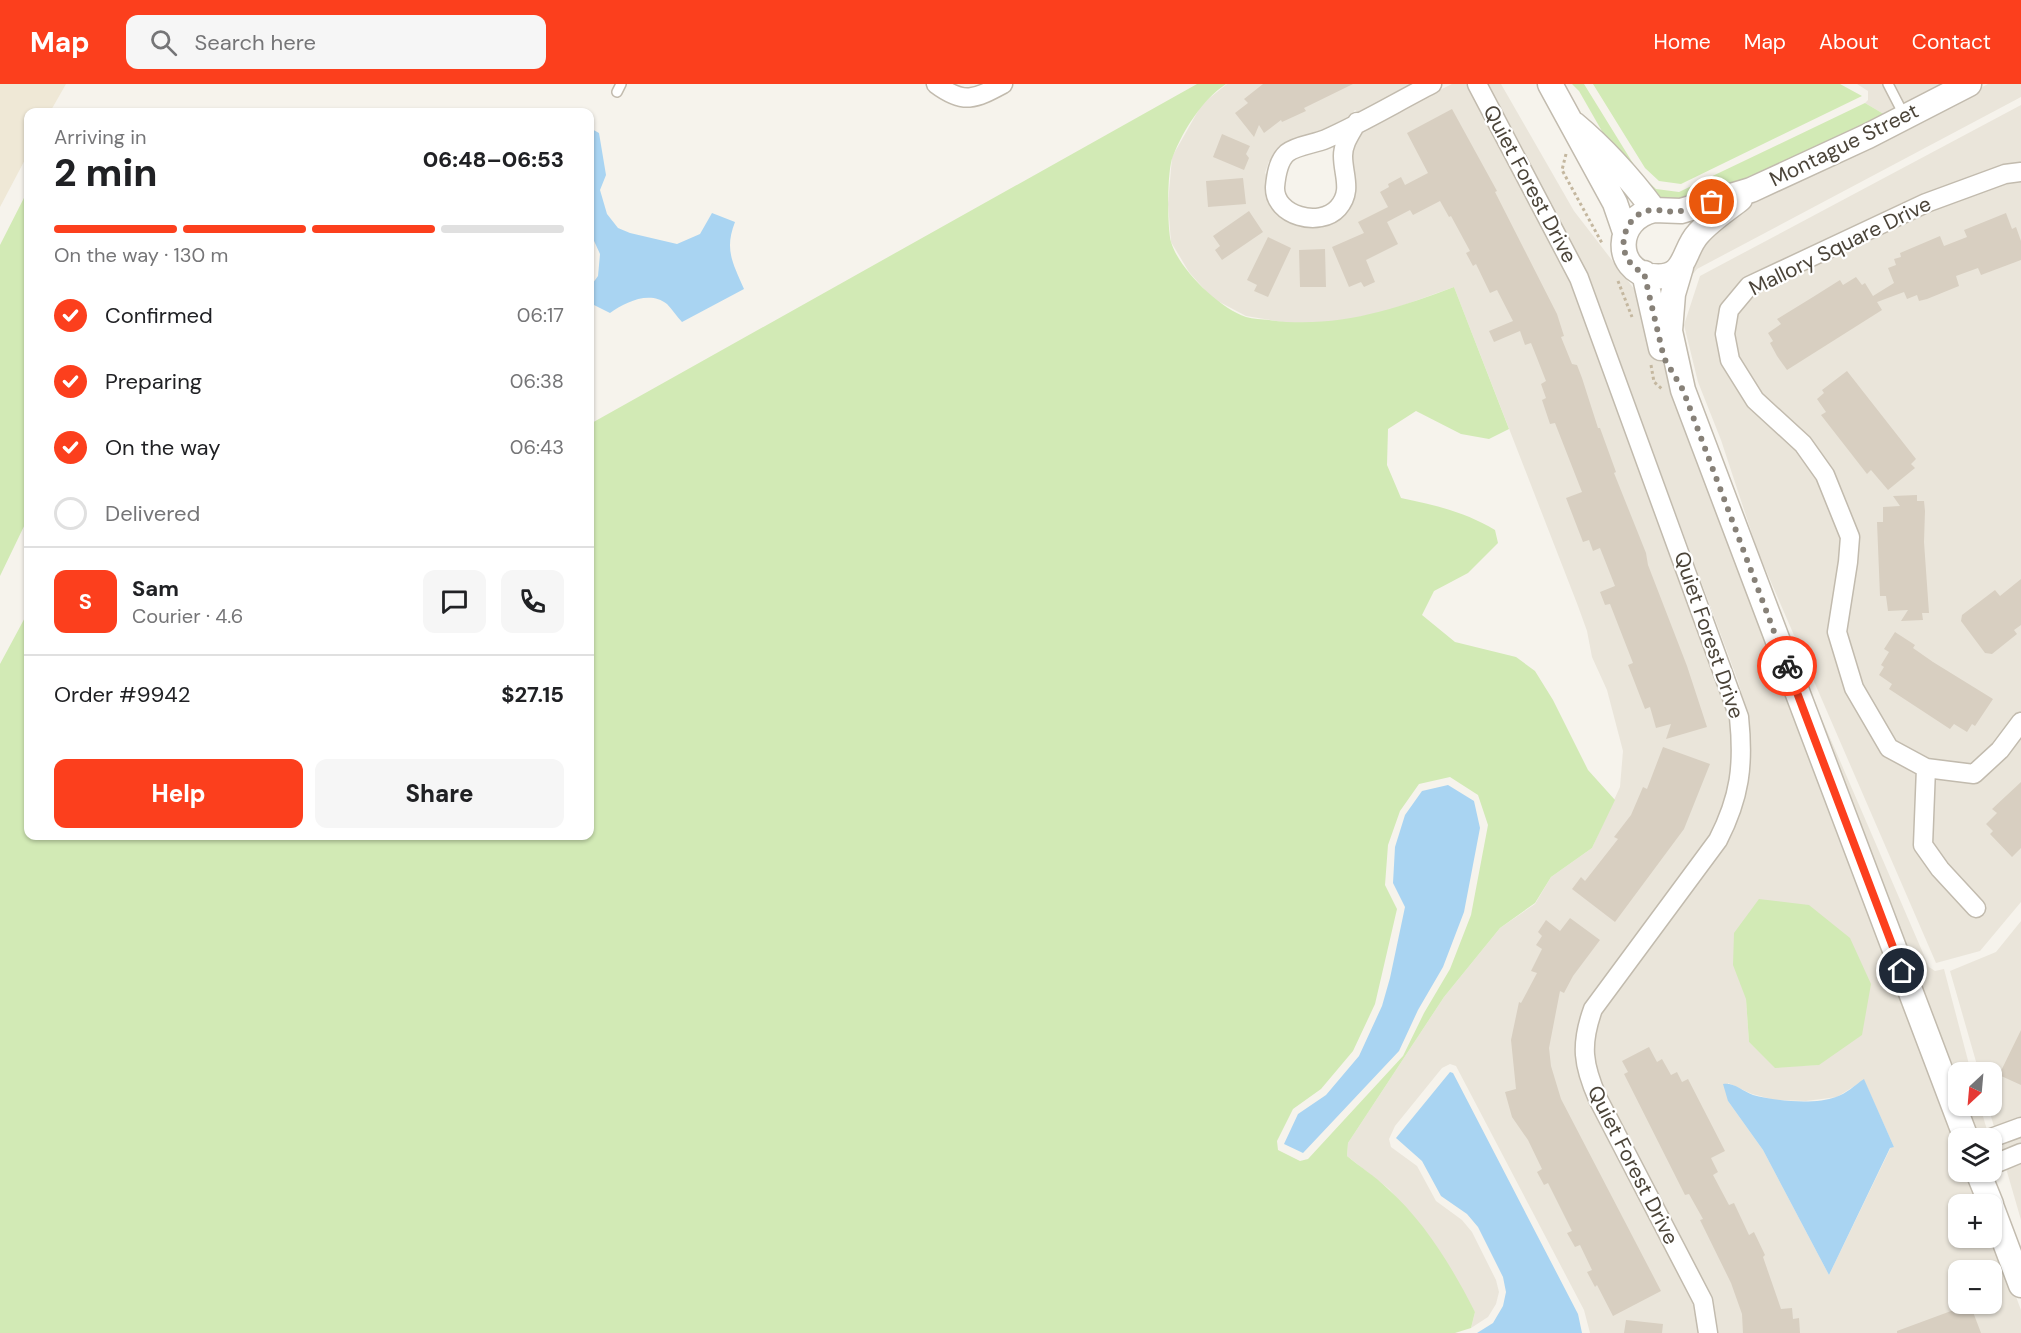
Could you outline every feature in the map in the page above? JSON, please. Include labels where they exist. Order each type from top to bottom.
[{"type":"street","points":[[936,84],[963,98],[975,98],[1003,84]]},
{"type":"street","points":[[1357,122],[1346,141],[1343,155],[1347,192],[1338,209],[1322,218],[1303,218],[1285,209],[1275,190],[1277,170],[1287,153],[1326,139],[1357,122],[1432,84]]},
{"type":"street","name":"Quiet Forest Drive","points":[[1477,84],[1579,278],[1730,685],[1739,717],[1743,749],[1740,784],[1732,812],[1718,840],[1700,867],[1593,1009],[1586,1028],[1583,1055],[1588,1077],[1598,1099],[1703,1301],[1708,1333]]},
{"type":"street","points":[[1550,84],[1574,124],[1583,147],[1615,203],[1625,232]]},
{"type":"street","name":"Montague Street","points":[[1654,210],[1670,213],[1681,212],[1751,190],[1969,84]]},
{"type":"street","points":[[1574,124],[1600,146],[1654,210],[1636,216],[1625,232],[1623,243],[1625,254],[1631,264],[1644,273],[1661,276],[1681,267]]},
{"type":"street","name":"Mallory Square Drive","points":[[2021,172],[2005,174],[1926,203],[1749,286],[1729,310],[1725,334],[1730,360],[1755,400],[1803,444],[1825,475],[1839,508],[1850,537],[1837,632],[1854,688],[1889,748],[1926,768],[1974,774],[2000,750],[2021,722]]},
{"type":"street","name":"Montague Street","points":[[1681,267],[1687,258],[1691,242],[1699,233],[1751,190]]},
{"type":"street","points":[[1681,267],[1673,294],[1670,331],[1683,390],[1962,1128]]},
{"type":"street","points":[[1644,273],[1664,358],[1683,390]]},
{"type":"street","points":[[1926,768],[1923,845],[1940,870],[1976,908]]},
{"type":"street","points":[[2002,1134],[2021,1127]]},
{"type":"street","points":[[2002,1161],[2021,1153]]},
{"type":"street","points":[[2002,1235],[2021,1285]]},
{"type":"lane","points":[[1888,84],[1905,117]]},
{"type":"shaded area","points":[[0,84],[66,84],[52,108],[24,108],[24,162],[0,207]]},
{"type":"shaded area","points":[[1227,84],[1413,84],[1358,112],[1355,110],[1351,115],[1323,130],[1285,145],[1273,161],[1269,161],[1265,173],[1268,176],[1268,196],[1278,214],[1299,226],[1321,228],[1341,217],[1354,197],[1355,174],[1352,154],[1354,144],[1362,129],[1452,84],[1466,84],[1571,282],[1731,720],[1734,750],[1731,783],[1724,809],[1711,836],[1586,1004],[1578,1027],[1575,1055],[1580,1080],[1590,1104],[1695,1305],[1699,1333],[1590,1333],[1584,1310],[1456,1066],[1450,1064],[1442,1068],[1395,1126],[1389,1139],[1391,1147],[1417,1166],[1436,1201],[1462,1220],[1472,1232],[1496,1280],[1499,1292],[1496,1304],[1488,1317],[1471,1328],[1475,1312],[1407,1210],[1389,1189],[1347,1156],[1348,1143],[1444,997],[1500,928],[1535,904],[1551,877],[1592,848],[1620,787],[1623,751],[1607,690],[1592,657],[1587,631],[1578,606],[1454,287],[1390,310],[1342,321],[1295,324],[1246,316],[1212,298],[1189,272],[1171,242],[1168,204],[1172,157],[1202,104]]},
{"type":"shaded area","points":[[1487,84],[1501,84],[1574,211],[1645,303],[1675,403],[1952,1128],[1948,1128],[1948,1182],[1972,1182],[1977,1194],[1948,1194],[1948,1248],[1998,1248],[2021,1310],[2021,1333],[1716,1333],[1710,1296],[1605,1094],[1592,1053],[1595,1029],[1601,1013],[1725,846],[1740,816],[1748,784],[1751,749],[1748,716],[1738,681],[1587,274]],"holes":[[[1746,999],[1818,1065],[1775,1067],[1749,1042]],[[1864,1080],[1894,1147],[1891,1147],[1829,1275],[1763,1150],[1728,1101],[1728,1083],[1752,1094],[1775,1100],[1806,1101],[1837,1097]]]},
{"type":"shaded area","points":[[1857,84],[1950,84],[1887,116],[1865,103],[1868,100],[1868,91]]},
{"type":"shaded area","points":[[1988,84],[2021,84],[2021,97],[1697,269],[1693,274],[1688,271],[1699,246],[1755,198],[1871,144]]},
{"type":"shaded area","points":[[2021,105],[2021,902],[1980,951],[1936,963],[1758,552],[1721,440],[1698,382],[1684,325],[1700,276]]},
{"type":"shaded area","points":[[1790,645],[1929,967],[1935,971],[1944,969],[1968,1062],[1948,1062],[1948,1066]]},
{"type":"shaded area","points":[[2021,921],[2021,1220],[2002,1154],[2002,1128],[1994,1128],[1991,1116],[2002,1116],[2002,1062],[1976,1062],[1950,971],[1996,952]]},
{"type":"shaded area","points":[[1967,1116],[1983,1116],[1986,1128],[1971,1128]]},
{"type":"green space","points":[[1197,84],[1226,84],[1209,98],[1195,116],[1173,156],[1168,198],[1171,242],[1175,253],[1201,286],[1224,305],[1249,318],[1293,322],[1340,320],[1386,310],[1454,287],[1509,429],[1489,439],[1461,434],[1416,411],[1388,429],[1387,465],[1401,498],[1438,506],[1472,518],[1495,530],[1498,543],[1468,573],[1434,591],[1422,615],[1455,642],[1516,657],[1535,671],[1553,700],[1588,770],[1615,800],[1592,848],[1551,877],[1535,903],[1500,928],[1444,997],[1348,1143],[1347,1156],[1378,1179],[1401,1201],[1437,1246],[1475,1312],[1471,1328],[1455,1333],[0,1333],[0,664],[24,619],[24,840],[594,840],[594,422]],"holes":[[[1450,777],[1478,795],[1488,825],[1471,915],[1450,969],[1424,1013],[1403,1056],[1308,1159],[1300,1161],[1278,1150],[1277,1141],[1293,1109],[1321,1089],[1353,1051],[1375,1004],[1397,909],[1385,885],[1388,845],[1400,811],[1419,784]]]},
{"type":"green space","points":[[1572,84],[1584,84],[1639,173],[1656,189],[1679,192],[1865,103],[1887,116],[1755,178],[1680,202],[1658,199],[1607,140],[1579,91]]},
{"type":"green space","points":[[1593,84],[1840,84],[1862,96],[1681,184],[1659,181],[1645,168]]},
{"type":"green space","points":[[24,198],[24,526],[0,576],[0,245]]},
{"type":"green space","points":[[1759,899],[1809,905],[1850,938],[1871,984],[1862,1035],[1819,1065],[1775,1068],[1749,1042],[1746,999],[1733,965],[1734,933]]},
{"type":"water","points":[[594,130],[599,133],[606,175],[600,190],[607,214],[618,228],[677,244],[700,234],[712,213],[735,222],[730,249],[733,264],[744,289],[682,322],[667,304],[653,298],[638,299],[610,313],[594,305],[594,282],[598,276],[600,254],[594,241]]},
{"type":"water","points":[[1448,785],[1474,801],[1480,828],[1464,912],[1443,967],[1418,1010],[1399,1051],[1303,1153],[1284,1144],[1298,1114],[1326,1095],[1359,1056],[1382,1006],[1405,907],[1393,883],[1395,847],[1405,815],[1422,791]]},
{"type":"water","points":[[1450,1072],[1453,1073],[1578,1314],[1582,1333],[1477,1333],[1493,1323],[1503,1306],[1506,1292],[1503,1277],[1478,1227],[1467,1214],[1441,1196],[1422,1161],[1396,1138]]},
{"type":"water","points":[[1864,1079],[1894,1147],[1890,1148],[1829,1275],[1763,1150],[1728,1101],[1723,1084],[1762,1097],[1817,1101],[1840,1096]]},
{"type":"building","points":[[1263,84],[1353,84],[1304,108],[1306,111],[1282,122],[1281,120],[1264,133],[1259,125],[1254,137],[1235,113],[1248,103],[1244,99]]},
{"type":"building","points":[[1452,109],[1497,191],[1495,192],[1557,314],[1564,336],[1561,337],[1572,364],[1577,365],[1582,378],[1598,428],[1600,428],[1616,472],[1614,473],[1646,553],[1648,565],[1687,666],[1707,727],[1666,739],[1671,724],[1656,728],[1650,707],[1645,709],[1628,665],[1633,663],[1610,604],[1605,605],[1600,592],[1615,586],[1600,548],[1593,551],[1589,540],[1583,542],[1566,498],[1582,492],[1555,423],[1550,424],[1542,400],[1546,398],[1541,384],[1546,381],[1531,343],[1525,345],[1520,331],[1494,342],[1489,331],[1513,321],[1497,290],[1490,293],[1476,264],[1473,266],[1466,253],[1470,251],[1440,201],[1413,215],[1410,210],[1387,222],[1398,244],[1366,260],[1375,282],[1364,287],[1361,282],[1349,287],[1332,247],[1364,233],[1358,222],[1388,207],[1380,192],[1389,187],[1388,184],[1401,177],[1405,185],[1428,173],[1407,133]]},
{"type":"building","points":[[1222,134],[1250,146],[1246,154],[1249,158],[1244,170],[1213,157]]},
{"type":"building","points":[[1243,178],[1246,204],[1208,207],[1206,181]]},
{"type":"building","points":[[1249,211],[1263,232],[1222,260],[1215,250],[1220,246],[1213,236]]},
{"type":"building","points":[[2006,213],[2012,229],[2016,227],[2021,241],[2021,260],[1981,275],[1978,268],[1956,276],[1959,286],[1927,299],[1919,301],[1917,295],[1907,299],[1904,292],[1877,302],[1882,310],[1787,370],[1777,356],[1768,333],[1781,324],[1777,319],[1840,280],[1843,285],[1856,277],[1862,285],[1865,283],[1873,296],[1894,283],[1888,268],[1896,265],[1894,259],[1901,257],[1900,253],[1940,236],[1944,246],[1967,237],[1964,230]]},
{"type":"building","points":[[1268,237],[1291,248],[1268,297],[1254,291],[1257,285],[1247,280]]},
{"type":"building","points":[[1325,249],[1326,287],[1300,287],[1299,250]]},
{"type":"building","points":[[1847,371],[1916,459],[1911,464],[1915,468],[1888,490],[1871,470],[1867,474],[1821,415],[1826,412],[1817,399],[1824,393],[1822,390]]},
{"type":"building","points":[[1917,495],[1917,501],[1924,501],[1924,542],[1929,613],[1922,613],[1923,620],[1901,621],[1908,610],[1888,611],[1886,596],[1880,596],[1877,522],[1883,522],[1883,507],[1900,506],[1893,496]]},
{"type":"building","points":[[2021,579],[2021,625],[2014,630],[2017,634],[1992,654],[1985,653],[1961,621],[1962,615],[1995,590],[2000,596]]},
{"type":"building","points":[[1895,632],[1915,645],[1913,648],[1933,662],[1993,699],[1975,726],[1972,724],[1967,732],[1954,724],[1950,729],[1889,689],[1892,684],[1879,675],[1884,667],[1881,665],[1889,652],[1884,649]]},
{"type":"building","points":[[1663,747],[1710,764],[1684,829],[1615,922],[1572,889],[1581,877],[1585,881],[1618,839],[1614,837],[1631,815],[1643,787],[1647,789]]},
{"type":"building","points":[[2021,782],[2021,848],[2012,857],[1990,834],[1993,831],[1986,824],[1997,813],[1992,809]]},
{"type":"building","points":[[1570,918],[1600,940],[1573,976],[1564,993],[1560,991],[1549,1048],[1551,1066],[1561,1099],[1661,1291],[1613,1316],[1597,1285],[1595,1287],[1587,1272],[1592,1270],[1580,1245],[1575,1247],[1567,1233],[1572,1231],[1548,1183],[1544,1185],[1537,1172],[1542,1169],[1528,1140],[1512,1117],[1505,1092],[1516,1089],[1511,1040],[1519,1002],[1521,1003],[1537,973],[1531,971],[1542,949],[1536,945],[1542,936],[1538,932],[1546,920],[1560,931]]},
{"type":"building","points":[[2021,1030],[2021,1085],[2002,1076],[2002,1069]]},
{"type":"building","points":[[1649,1047],[1657,1062],[1662,1059],[1671,1075],[1677,1072],[1682,1082],[1688,1079],[1725,1151],[1711,1158],[1718,1172],[1713,1175],[1729,1205],[1734,1203],[1749,1235],[1754,1232],[1765,1255],[1763,1257],[1781,1309],[1792,1308],[1793,1319],[1799,1318],[1800,1333],[1743,1333],[1742,1314],[1731,1283],[1700,1220],[1703,1219],[1689,1194],[1685,1195],[1624,1074],[1628,1072],[1622,1061]]},
{"type":"building","points":[[1948,1312],[1948,1314],[1974,1314],[1981,1333],[1897,1333],[1897,1331]]},
{"type":"building","points":[[1626,1320],[1663,1324],[1662,1333],[1624,1333]]},
{"type":"way so far","points":[[1712,202],[1681,212],[1670,213],[1654,210],[1644,212],[1636,216],[1629,224],[1623,243],[1625,254],[1631,264],[1644,273],[1664,358],[1683,390],[1787,666]]},
{"type":"route","points":[[1787,666],[1902,971]]}]
